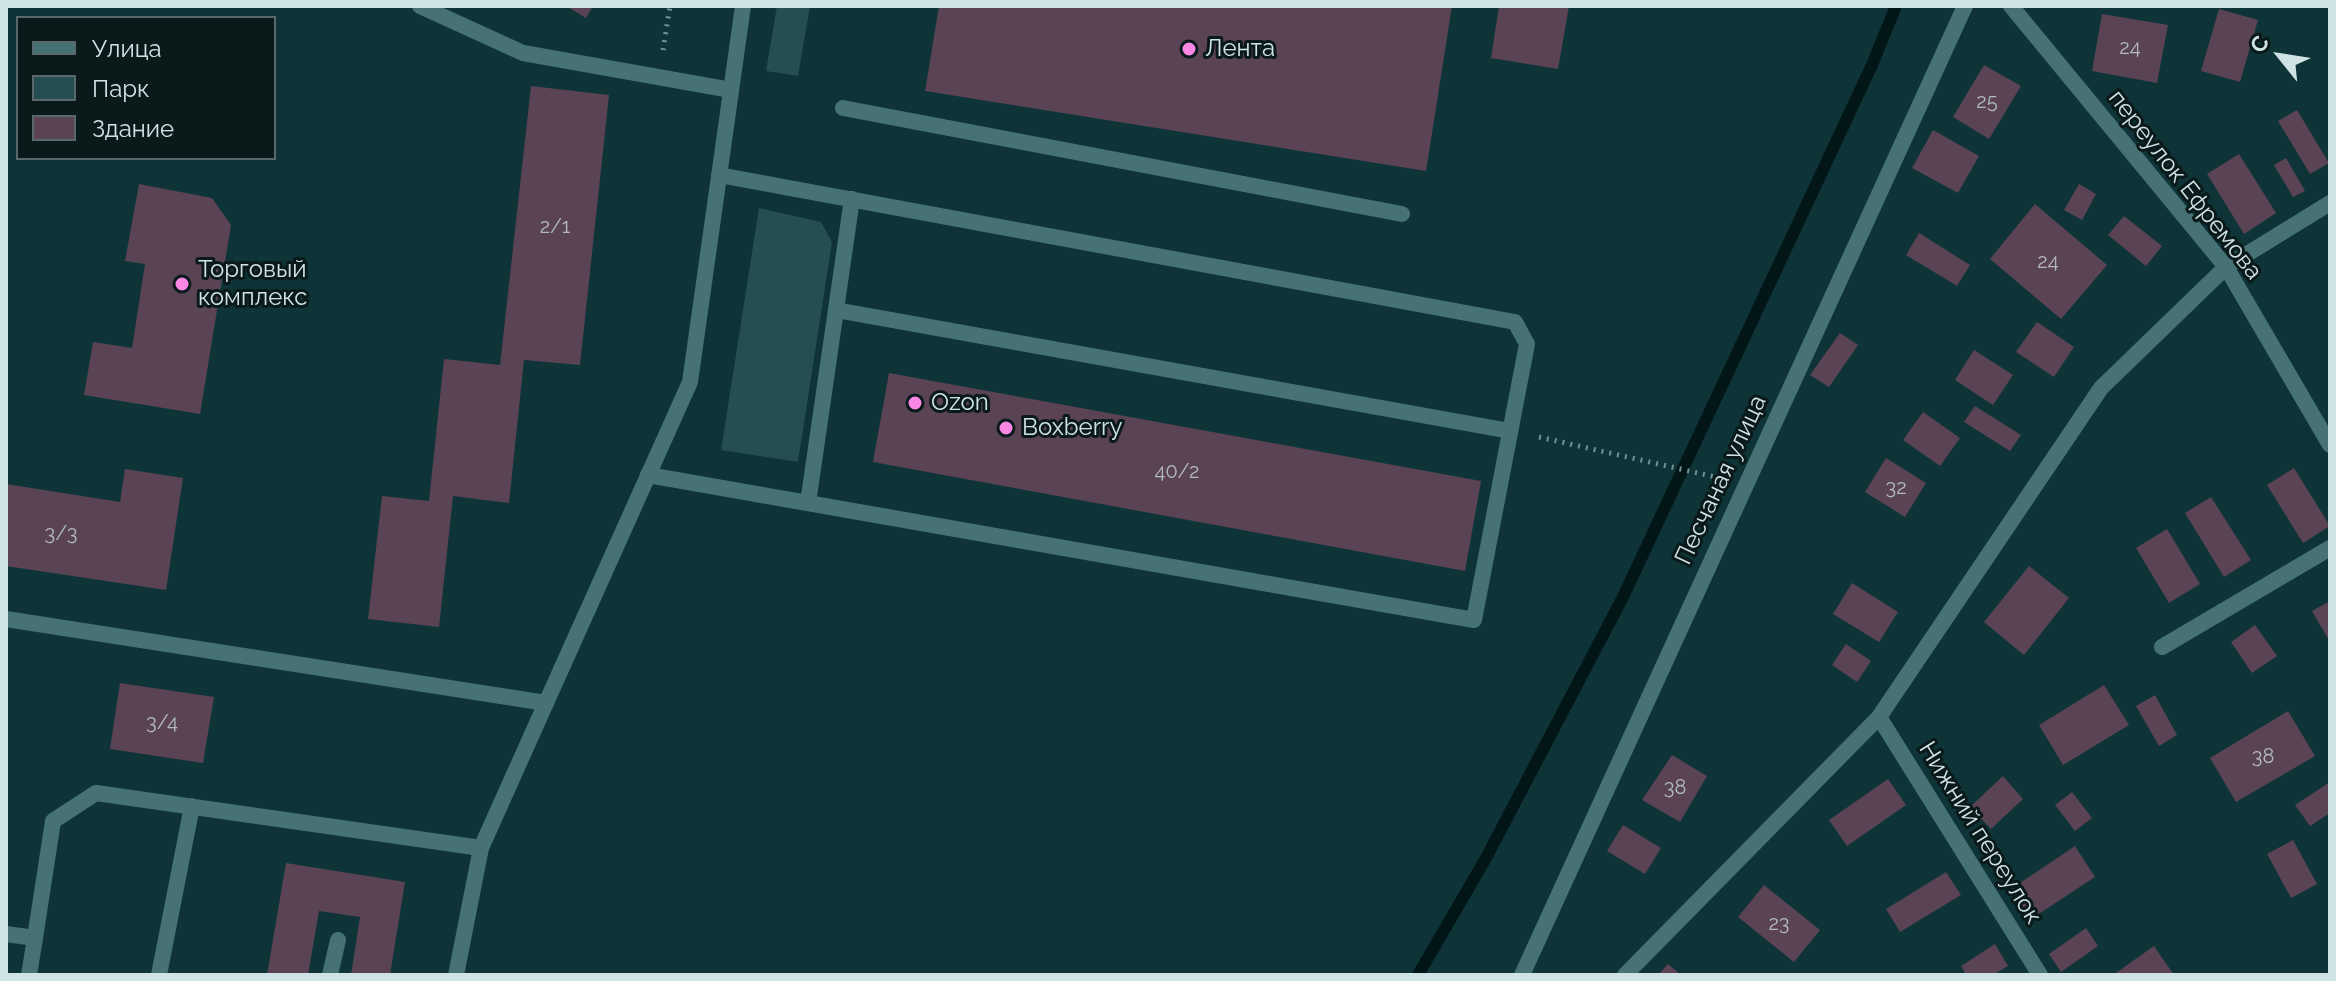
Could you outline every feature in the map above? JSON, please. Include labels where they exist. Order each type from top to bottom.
[{"type":"street","points":[[420,6],[523,53],[731,90]]},
{"type":"street","points":[[456,975],[481,848],[690,382],[743,6]]},
{"type":"street","name":"Песчаная улица","points":[[1522,975],[1965,6]]},
{"type":"street","name":"переулок Ефремова","points":[[2011,6],[2226,267],[2330,445]]},
{"type":"street","points":[[843,108],[1402,214]]},
{"type":"street","points":[[648,475],[1474,620],[1527,344],[1515,322],[719,175]]},
{"type":"street","points":[[808,503],[852,199]]},
{"type":"street","points":[[1625,975],[1879,717],[2101,388],[2226,267],[2330,203]]},
{"type":"street","points":[[836,310],[1510,431]]},
{"type":"street","points":[[2162,647],[2330,548]]},
{"type":"street","points":[[6,619],[546,703]]},
{"type":"street","name":"Нижний переулок","points":[[1879,717],[2040,975]]},
{"type":"street","points":[[29,975],[53,821],[96,793],[481,848]]},
{"type":"street","points":[[159,975],[192,806]]},
{"type":"street","points":[[6,934],[35,938]]},
{"type":"street","points":[[330,975],[338,940]]},
{"type":"path","points":[[659,79],[670,6]]},
{"type":"path","points":[[1510,431],[1745,484]]},
{"type":"green space","points":[[777,6],[810,6],[798,76],[766,71]]},
{"type":"green space","points":[[759,208],[821,222],[832,242],[798,462],[721,450]]},
{"type":"building","points":[[566,6],[593,6],[586,18]]},
{"type":"building","name":"Лента","points":[[939,6],[1452,6],[1426,171],[925,91]]},
{"type":"building","points":[[1499,6],[1569,6],[1558,69],[1491,58]]},
{"type":"building","points":[[2219,9],[2258,20],[2240,82],[2201,71]]},
{"type":"building","points":[[2102,14],[2168,25],[2157,83],[2092,71]]},
{"type":"building","points":[[1984,65],[2021,86],[1989,139],[1953,117]]},
{"type":"building","points":[[531,86],[609,95],[580,365],[524,360],[509,503],[453,496],[439,627],[368,619],[382,496],[429,501],[444,359],[500,365]]},
{"type":"building","points":[[2297,110],[2329,163],[2310,174],[2278,121]]},
{"type":"building","points":[[1933,130],[1979,156],[1958,193],[1912,168]]},
{"type":"building","points":[[2239,154],[2276,213],[2244,234],[2207,174]]},
{"type":"building","points":[[2286,158],[2305,191],[2293,197],[2274,165]]},
{"type":"building","name":"Торговый комплекс","points":[[139,184],[212,198],[231,225],[200,414],[84,395],[93,342],[132,348],[145,264],[125,261]]},
{"type":"building","points":[[2079,184],[2096,194],[2082,220],[2064,210]]},
{"type":"building","points":[[2035,204],[2107,265],[2061,319],[1990,259]]},
{"type":"building","points":[[2124,216],[2162,246],[2146,266],[2108,235]]},
{"type":"building","points":[[1919,233],[1970,265],[1957,286],[1906,255]]},
{"type":"building","points":[[2037,322],[2074,347],[2054,377],[2016,352]]},
{"type":"building","points":[[1840,333],[1858,345],[1829,387],[1810,375]]},
{"type":"building","points":[[1974,350],[2013,375],[1993,405],[1955,380]]},
{"type":"building","points":[[889,373],[1481,481],[1465,571],[873,462]]},
{"type":"building","points":[[1975,406],[2021,435],[2010,451],[1964,422]]},
{"type":"building","points":[[1923,412],[1960,438],[1940,466],[1903,440]]},
{"type":"building","points":[[1886,458],[1926,483],[1905,517],[1865,492]]},
{"type":"building","points":[[2294,468],[2330,526],[2303,543],[2267,485]]},
{"type":"building","points":[[125,469],[183,478],[166,590],[6,566],[6,484],[120,502]]},
{"type":"building","points":[[2211,497],[2251,560],[2224,577],[2185,513]]},
{"type":"building","points":[[2167,529],[2200,584],[2169,603],[2136,548]]},
{"type":"building","points":[[2029,566],[2069,598],[2024,655],[1984,622]]},
{"type":"building","points":[[1852,583],[1898,612],[1879,642],[1833,614]]},
{"type":"building","points":[[2330,601],[2330,642],[2312,611]]},
{"type":"building","points":[[2255,625],[2277,656],[2252,673],[2231,642]]},
{"type":"building","points":[[1846,644],[1871,661],[1857,682],[1832,665]]},
{"type":"building","points":[[120,683],[214,697],[203,763],[110,749]]},
{"type":"building","points":[[2104,685],[2129,725],[2063,765],[2039,725]]},
{"type":"building","points":[[2155,695],[2177,735],[2159,746],[2136,706]]},
{"type":"building","points":[[2288,711],[2315,756],[2236,802],[2210,758]]},
{"type":"building","points":[[1672,755],[1707,776],[1680,822],[1642,800]]},
{"type":"building","points":[[2003,776],[2023,799],[1991,829],[1970,807]]},
{"type":"building","points":[[1888,779],[1906,805],[1847,846],[1829,820]]},
{"type":"building","points":[[2330,782],[2330,813],[2310,826],[2295,805]]},
{"type":"building","points":[[2072,792],[2092,818],[2075,831],[2055,805]]},
{"type":"building","points":[[1623,825],[1661,848],[1645,874],[1607,851]]},
{"type":"building","points":[[2293,840],[2317,884],[2291,898],[2267,854]]},
{"type":"building","points":[[2075,846],[2095,877],[2028,921],[2008,891]]},
{"type":"building","points":[[286,863],[405,882],[390,975],[351,975],[360,917],[319,911],[308,975],[267,975]]},
{"type":"building","points":[[1946,872],[1961,895],[1900,932],[1886,909]]},
{"type":"building","points":[[1764,885],[1820,930],[1794,962],[1738,917]]},
{"type":"building","points":[[2086,928],[2098,946],[2061,972],[2049,954]]},
{"type":"building","points":[[1995,944],[2008,966],[1993,975],[1966,975],[1961,966]]},
{"type":"building","points":[[2154,946],[2174,975],[2113,975]]},
{"type":"building","points":[[1668,964],[1681,975],[1658,975]]},
{"type":"waterway","points":[[1418,975],[1486,858],[1623,597],[1872,65],[1896,6]]},
{"type":"place","name":"Лента","points":[[1189,49]]},
{"type":"place","name":"Торговый комплекс","points":[[182,284]]},
{"type":"place","name":"Ozon","points":[[915,403]]},
{"type":"place","name":"Boxberry","points":[[1006,428]]}]
